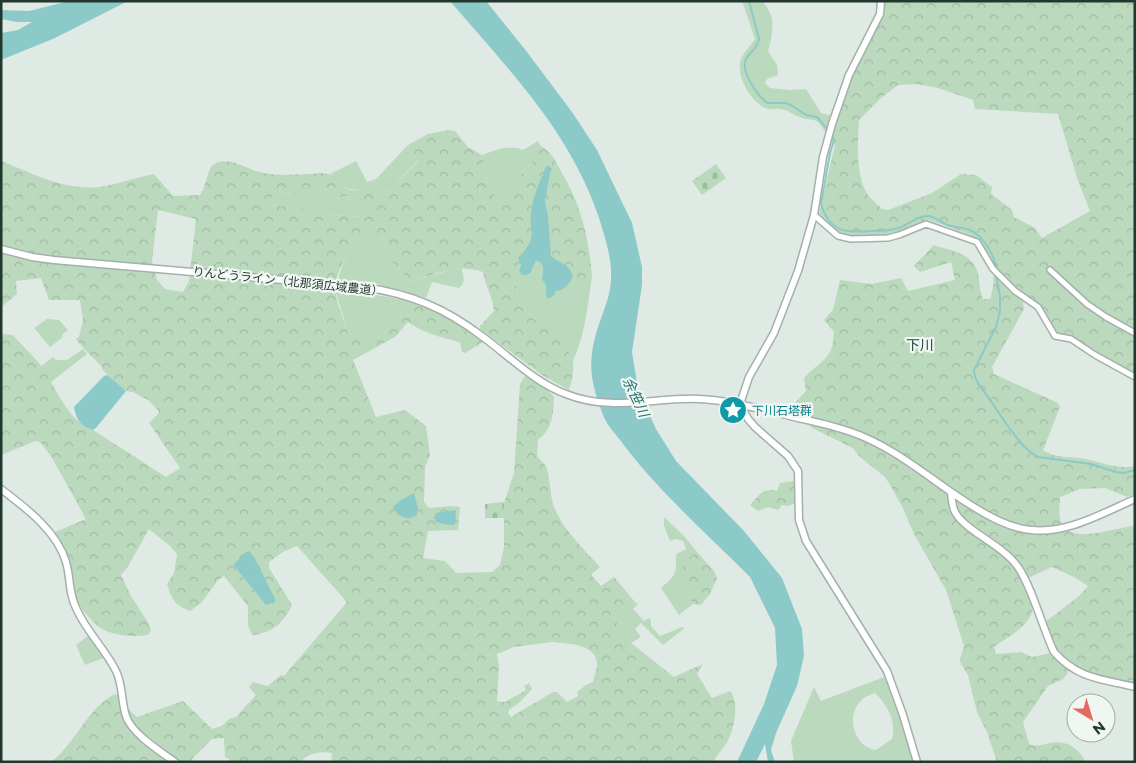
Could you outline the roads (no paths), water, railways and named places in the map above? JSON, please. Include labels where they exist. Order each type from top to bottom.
[{"type":"street","points":[[740,404],[749,377],[774,333],[805,248],[814,215],[823,157],[832,124],[849,75],[880,14],[881,1]]},
{"type":"street","points":[[814,215],[838,236],[851,239],[894,237],[926,224],[977,242],[993,269],[1012,288],[1038,307],[1055,336],[1071,339],[1135,377]]},
{"type":"street","name":"りんどうライン（北那須広域農道）","points":[[1,249],[32,257],[54,260],[364,287],[404,294],[446,312],[482,336],[536,378],[576,398],[618,404],[698,399],[740,404]]},
{"type":"street","points":[[1050,270],[1087,304],[1135,333]]},
{"type":"street","points":[[740,404],[828,425],[873,441],[951,493],[997,520],[1030,530],[1046,530],[1083,522],[1135,499]]},
{"type":"street","points":[[740,404],[752,423],[788,456],[798,471],[799,520],[806,541],[887,671],[917,762]]},
{"type":"street","points":[[1,489],[32,514],[61,548],[67,565],[73,602],[78,613],[116,671],[121,686],[126,716],[135,729],[153,746],[175,762]]},
{"type":"street","points":[[951,493],[955,513],[1009,556],[1018,567],[1026,581],[1054,652],[1064,663],[1073,670],[1088,676],[1135,687]]},
{"type":"water","points":[[69,1],[128,1],[55,38],[1,60],[1,33],[18,30],[32,22],[1,19],[1,10],[29,11]]},
{"type":"water","name":"余笹川","points":[[450,1],[486,1],[572,112],[597,150],[632,223],[642,267],[642,285],[632,352],[638,389],[656,429],[676,461],[744,531],[782,578],[802,629],[804,656],[797,686],[776,733],[771,750],[775,762],[768,762],[765,744],[756,762],[737,762],[764,704],[777,665],[775,628],[750,577],[682,511],[634,458],[608,425],[595,392],[591,361],[592,351],[609,294],[611,266],[603,231],[587,186],[572,157],[535,102]]},
{"type":"water","points":[[548,165],[552,169],[545,202],[548,215],[551,256],[567,266],[573,277],[566,286],[556,291],[548,299],[546,285],[542,279],[543,267],[540,262],[536,261],[531,272],[527,275],[522,275],[519,270],[521,264],[518,258],[525,250],[531,238],[533,202],[539,183]]},
{"type":"water","points":[[107,375],[126,391],[93,430],[85,427],[80,422],[74,407]]},
{"type":"water","points":[[414,493],[418,508],[417,515],[404,518],[393,508],[400,501]]},
{"type":"water","points":[[456,510],[455,524],[448,525],[436,522],[434,518],[436,513]]},
{"type":"water","points":[[249,551],[254,557],[275,602],[266,605],[235,567],[234,564]]},
{"type":"waterway","points":[[749,1],[759,39],[757,46],[745,62],[746,72],[752,85],[768,103],[791,105],[806,115],[817,117],[828,130]]},
{"type":"waterway","points":[[831,133],[834,140],[821,204],[829,221],[834,226],[854,232],[886,231],[899,228],[920,217],[932,217],[945,224],[970,230],[980,237],[994,259],[996,271]]},
{"type":"waterway","points":[[996,275],[1000,296],[1000,311],[996,327],[974,370],[979,385],[1014,435],[1030,452],[1038,457],[1091,464],[1116,472],[1124,473],[1135,470]]},
{"type":"place","name":"下川石塔群","points":[[733,410]]},
{"type":"district","name":"下川","points":[[920,345]]}]
